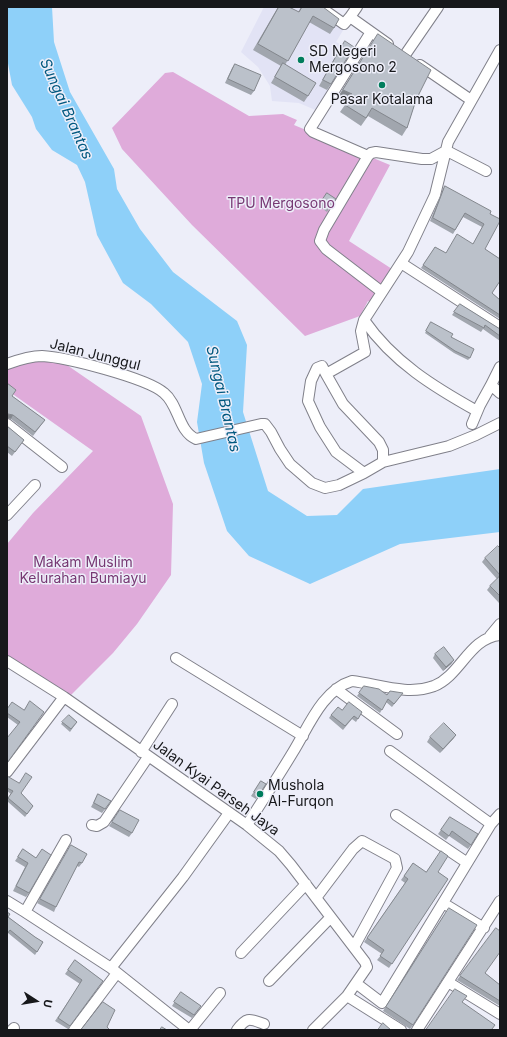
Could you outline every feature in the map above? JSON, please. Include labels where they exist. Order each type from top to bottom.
[{"type":"street","points":[[320,7],[344,24],[357,7]]},
{"type":"street","points":[[405,56],[438,7]]},
{"type":"street","points":[[350,17],[471,100]]},
{"type":"street","points":[[368,156],[313,132],[310,128],[371,32]]},
{"type":"street","points":[[326,374],[365,352],[361,331],[364,320],[408,252],[436,195],[444,152],[452,132],[500,50]]},
{"type":"street","points":[[382,292],[326,249],[320,241],[324,230],[368,156],[371,153],[376,152],[430,159],[444,152],[454,154],[486,171]]},
{"type":"street","points":[[401,263],[500,327]]},
{"type":"street","points":[[364,320],[387,348],[415,374],[478,411]]},
{"type":"street","name":"Jalan Junggul","points":[[7,364],[25,358],[42,356],[62,359],[145,382],[165,393],[187,432],[196,440],[260,424],[268,428],[290,464],[312,483],[325,488],[364,473]]},
{"type":"street","points":[[383,462],[383,450],[379,442],[343,404],[322,366],[317,368],[311,381],[308,401],[320,426],[336,452],[364,473],[383,462],[449,446],[500,423]]},
{"type":"street","points":[[472,424],[500,367]]},
{"type":"street","points":[[491,385],[500,393]]},
{"type":"street","points":[[7,424],[62,467]]},
{"type":"street","points":[[7,515],[35,485]]},
{"type":"street","points":[[247,826],[303,736],[314,715],[336,689],[345,683],[352,681],[397,689],[416,690],[434,686],[445,679],[474,648],[490,636],[500,624]]},
{"type":"street","points":[[490,636],[500,635]]},
{"type":"street","points":[[176,658],[303,736]]},
{"type":"street","name":"Jalan Kyai Parseh Jaya","points":[[7,661],[64,697],[247,826],[279,851],[354,947],[367,967],[357,984],[347,996],[313,1030]]},
{"type":"street","points":[[336,689],[397,734]]},
{"type":"street","points":[[7,772],[11,759],[64,697]]},
{"type":"street","points":[[92,824],[101,825],[108,818],[172,704]]},
{"type":"street","points":[[390,751],[491,824]]},
{"type":"street","points":[[74,1030],[114,970],[228,813]]},
{"type":"street","points":[[374,1015],[443,903],[466,862],[491,824],[500,814]]},
{"type":"street","points":[[396,815],[466,862]]},
{"type":"street","points":[[25,912],[66,840]]},
{"type":"street","points":[[316,898],[362,840],[395,859],[396,868],[354,947]]},
{"type":"street","points":[[241,954],[306,884]]},
{"type":"street","points":[[7,900],[114,970],[190,1030],[220,993]]},
{"type":"street","points":[[417,1030],[500,901]]},
{"type":"street","points":[[443,903],[484,928]]},
{"type":"street","points":[[270,981],[330,918]]},
{"type":"street","points":[[448,982],[500,1014]]},
{"type":"street","points":[[357,984],[382,1003]]},
{"type":"street","points":[[347,996],[374,1015],[401,1030]]},
{"type":"street","points":[[236,1030],[245,1020],[250,1019],[264,1024]]},
{"type":"shaded area","name":"SD Negeri Mergosono 2","points":[[264,7],[315,7],[345,27],[336,42],[355,53],[320,112],[299,103],[272,101],[270,86],[258,67],[241,52]]},
{"type":"green space","name":"TPU Mergosono","points":[[173,72],[249,116],[283,114],[297,120],[294,125],[390,165],[349,241],[392,269],[373,304],[368,301],[360,316],[305,336],[192,225],[122,149],[112,128],[165,73]]},
{"type":"green space","name":"Makam Muslim Kelurahan Bumiayu","points":[[34,359],[64,363],[141,416],[173,504],[171,575],[137,624],[113,653],[70,696],[7,657],[7,544],[33,513],[93,451],[7,390],[7,367]]},
{"type":"water","name":"Sungai Brantas","points":[[7,7],[52,7],[54,42],[70,92],[114,169],[117,189],[140,229],[173,272],[237,321],[247,345],[243,412],[268,491],[307,516],[337,515],[363,489],[500,469],[500,532],[400,544],[310,584],[249,556],[227,531],[204,463],[197,422],[202,384],[188,342],[151,304],[123,283],[97,235],[85,182],[77,165],[52,150],[36,129],[32,117],[12,85],[7,58]]},
{"type":"building","points":[[279,7],[289,7],[299,12],[302,7],[323,7],[339,19],[334,28],[313,16],[288,61],[258,44]]},
{"type":"building","name":"Pasar Kotalama","points":[[378,34],[431,70],[416,100],[407,128],[372,108],[366,118],[345,105],[352,94],[343,90]]},
{"type":"building","points":[[345,41],[354,47],[331,84],[323,80]]},
{"type":"building","points":[[283,63],[316,83],[308,96],[275,77]]},
{"type":"building","points":[[235,64],[261,75],[254,91],[228,79]]},
{"type":"building","points":[[445,186],[491,211],[490,214],[500,219],[485,249],[500,259],[500,281],[492,293],[500,300],[500,315],[423,265],[435,247],[446,253],[457,234],[473,244],[484,224],[465,213],[455,230],[433,218]]},
{"type":"building","points":[[327,193],[336,199],[330,207],[321,202]]},
{"type":"building","points":[[460,304],[500,329],[500,336],[485,325],[484,328],[454,312]]},
{"type":"building","points":[[431,322],[453,334],[451,337],[474,349],[470,358],[455,351],[426,331]]},
{"type":"building","points":[[7,383],[16,390],[12,396],[45,420],[35,432],[13,415],[7,414]]},
{"type":"building","points":[[7,426],[24,440],[15,452],[7,446]]},
{"type":"building","points":[[498,546],[500,548],[500,575],[485,558]]},
{"type":"building","points":[[500,576],[500,596],[490,586]]},
{"type":"building","points":[[444,647],[454,660],[446,667],[435,654]]},
{"type":"building","points":[[364,686],[379,689],[387,695],[390,691],[403,693],[394,704],[388,699],[382,710],[359,693]]},
{"type":"building","points":[[30,701],[44,712],[7,763],[7,738],[20,722],[7,713],[7,709],[12,702],[24,710]]},
{"type":"building","points":[[349,702],[362,712],[358,719],[354,716],[345,726],[331,715],[338,707],[342,710]]},
{"type":"building","points":[[69,715],[77,722],[71,729],[62,722]]},
{"type":"building","points":[[444,723],[456,735],[443,749],[430,737]]},
{"type":"building","points":[[26,773],[32,777],[21,793],[33,806],[27,814],[8,798],[13,791],[7,788],[7,776],[19,783]]},
{"type":"building","points":[[261,781],[266,784],[259,795],[254,792]]},
{"type":"building","points":[[98,794],[111,801],[105,809],[94,803]]},
{"type":"building","points":[[120,810],[139,820],[132,833],[112,822]]},
{"type":"building","points":[[450,817],[478,834],[471,845],[452,831],[449,836],[441,830]]},
{"type":"building","points":[[71,845],[87,854],[82,863],[79,862],[56,907],[40,899]]},
{"type":"building","points":[[23,849],[36,858],[42,849],[51,855],[29,893],[16,886],[28,863],[18,857]]},
{"type":"building","points":[[441,851],[448,856],[438,872],[448,879],[392,964],[380,956],[384,950],[367,938],[408,879],[404,876],[413,863],[426,872]]},
{"type":"building","points":[[449,908],[477,925],[413,1025],[386,1007]]},
{"type":"building","points":[[7,912],[10,914],[8,917],[43,942],[37,952],[10,930],[7,934]]},
{"type":"building","points":[[496,928],[500,931],[500,952],[485,973],[500,985],[500,1001],[460,976]]},
{"type":"building","points":[[75,960],[103,981],[70,1026],[58,1018],[82,980],[68,970]]},
{"type":"building","points":[[455,989],[467,996],[462,1002],[495,1025],[492,1029],[493,1030],[426,1030]]},
{"type":"building","points":[[181,992],[201,1006],[194,1015],[174,1002]]},
{"type":"building","points":[[103,1002],[115,1010],[107,1027],[110,1030],[81,1030]]},
{"type":"building","points":[[383,1023],[391,1030],[378,1030]]},
{"type":"building","points":[[162,1027],[167,1030],[160,1030]]},
{"type":"place","name":"SD Negeri Mergosono 2","points":[[301,60]]},
{"type":"place","name":"Pasar Kotalama","points":[[382,85]]},
{"type":"place","name":"Mushola Al-Furqon","points":[[260,794]]}]
